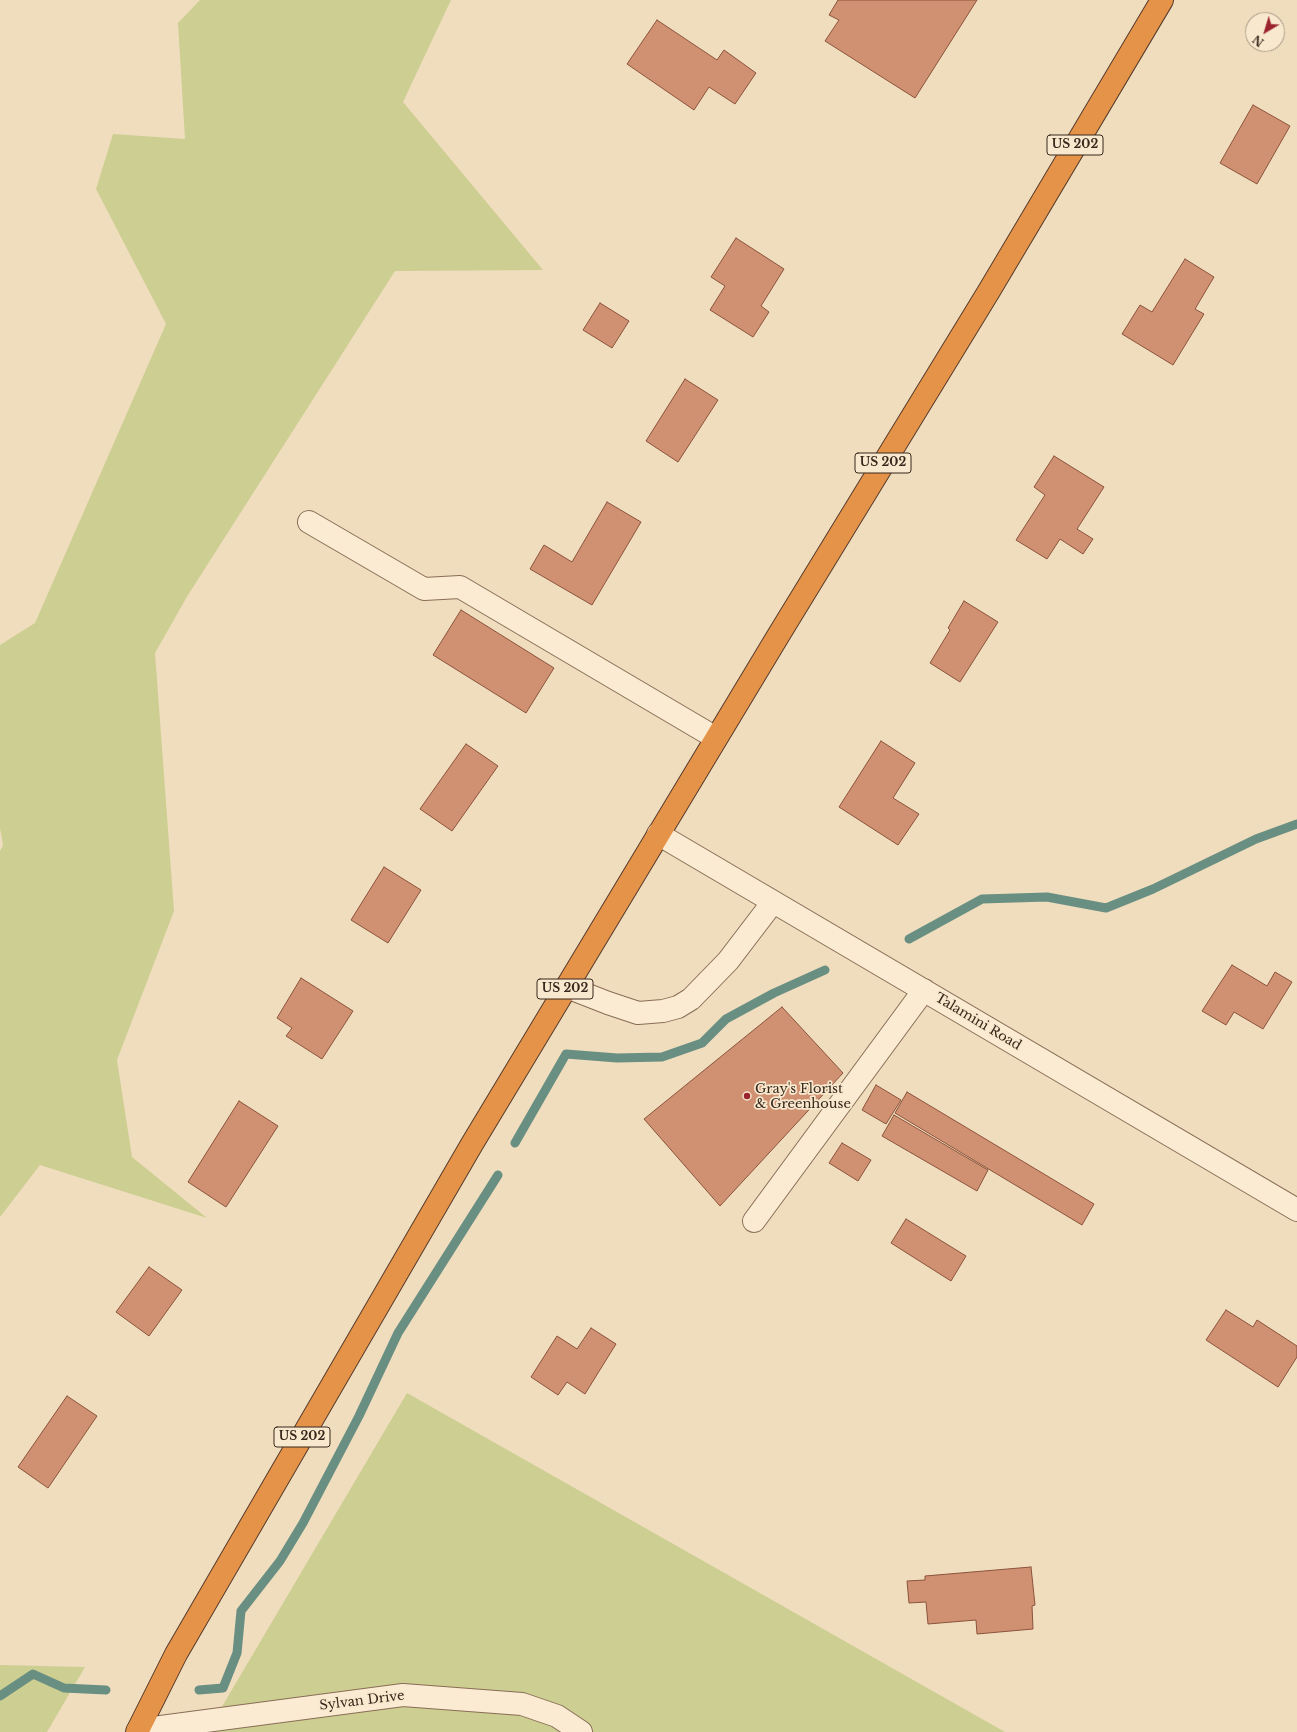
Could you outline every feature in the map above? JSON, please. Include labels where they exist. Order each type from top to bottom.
[{"type":"highway","name":"US 202","points":[[138,1731],[176,1654],[472,1144],[716,738],[989,291],[1157,2]]},
{"type":"street","points":[[309,522],[424,589],[460,587],[716,738]]},
{"type":"street","name":"Talamini Road","points":[[658,834],[1297,1210]]},
{"type":"street","points":[[567,987],[608,1003],[638,1012],[663,1011],[678,1007],[691,999],[728,961],[774,902]]},
{"type":"street","points":[[754,1221],[924,990]]},
{"type":"street","name":"Sylvan Drive","points":[[138,1731],[403,1695],[522,1704],[557,1716],[581,1732]]},
{"type":"green space","points":[[200,0],[451,0],[403,102],[543,270],[395,271],[188,595],[155,653],[174,911],[117,1060],[132,1157],[207,1218],[40,1165],[0,1217],[0,851],[3,845],[0,828],[0,645],[35,623],[166,324],[96,189],[113,134],[185,139],[178,23]]},
{"type":"green space","points":[[407,1393],[1005,1732],[207,1732]]},
{"type":"green space","points":[[0,1665],[85,1667],[47,1732],[0,1732]]},
{"type":"building","points":[[838,0],[977,0],[915,98],[825,41],[839,20],[829,15]]},
{"type":"building","points":[[657,20],[717,60],[724,50],[756,73],[735,104],[709,87],[694,110],[627,64]]},
{"type":"building","points":[[1253,105],[1290,126],[1257,184],[1220,163]]},
{"type":"building","points":[[736,238],[784,269],[761,306],[769,312],[753,337],[710,310],[725,286],[711,277]]},
{"type":"building","points":[[1185,259],[1214,277],[1195,309],[1204,314],[1173,365],[1122,334],[1140,305],[1152,312]]},
{"type":"building","points":[[600,303],[629,321],[612,348],[583,330]]},
{"type":"building","points":[[685,379],[718,400],[678,462],[646,441]]},
{"type":"building","points":[[1054,456],[1104,487],[1077,529],[1093,539],[1083,554],[1060,539],[1047,559],[1016,540],[1045,495],[1034,487]]},
{"type":"building","points":[[607,502],[641,522],[592,605],[530,569],[544,545],[572,562]]},
{"type":"building","points":[[964,601],[998,622],[960,682],[930,663],[950,630],[948,628]]},
{"type":"building","points":[[461,610],[554,668],[526,713],[433,655]]},
{"type":"building","points":[[881,741],[915,763],[893,798],[919,814],[898,845],[839,807]]},
{"type":"building","points":[[466,744],[498,766],[452,831],[420,809]]},
{"type":"building","points":[[384,867],[421,890],[388,943],[351,920]]},
{"type":"building","points":[[1232,965],[1267,986],[1275,972],[1292,982],[1263,1029],[1234,1012],[1226,1025],[1202,1011]]},
{"type":"building","points":[[301,978],[353,1011],[322,1059],[286,1036],[292,1028],[277,1018]]},
{"type":"building","name":"Gray's Florist & Greenhouse","points":[[782,1007],[843,1073],[720,1206],[644,1119]]},
{"type":"building","points":[[876,1085],[901,1100],[886,1124],[862,1110]]},
{"type":"building","points":[[907,1092],[1094,1204],[1082,1225],[895,1113]]},
{"type":"building","points":[[239,1101],[278,1126],[226,1207],[188,1182]]},
{"type":"building","points":[[894,1115],[988,1170],[977,1191],[882,1136]]},
{"type":"building","points":[[842,1143],[871,1160],[858,1181],[829,1163]]},
{"type":"building","points":[[906,1219],[966,1256],[951,1281],[891,1243]]},
{"type":"building","points":[[149,1267],[182,1290],[149,1336],[116,1312]]},
{"type":"building","points":[[1226,1310],[1253,1327],[1257,1320],[1297,1346],[1297,1357],[1278,1387],[1206,1340]]},
{"type":"building","points":[[591,1328],[616,1344],[585,1394],[567,1382],[558,1395],[531,1377],[557,1336],[577,1349]]},
{"type":"building","points":[[67,1396],[97,1416],[48,1488],[18,1467]]},
{"type":"building","points":[[1031,1567],[1035,1605],[1032,1606],[1033,1629],[977,1634],[976,1620],[928,1624],[926,1602],[909,1603],[907,1581],[925,1580],[925,1576]]},
{"type":"waterway","points":[[909,939],[982,899],[1047,897],[1106,908],[1153,889],[1256,839],[1297,824]]},
{"type":"waterway","points":[[515,1143],[566,1054],[617,1058],[662,1057],[702,1043],[726,1019],[774,993],[825,970]]},
{"type":"waterway","points":[[199,1690],[223,1688],[237,1653],[241,1611],[280,1561],[303,1523],[359,1416],[398,1333],[498,1175]]},
{"type":"waterway","points":[[0,1696],[33,1674],[64,1688],[106,1690]]},
{"type":"place","name":"Gray's Florist & Greenhouse","points":[[747,1096]]}]
